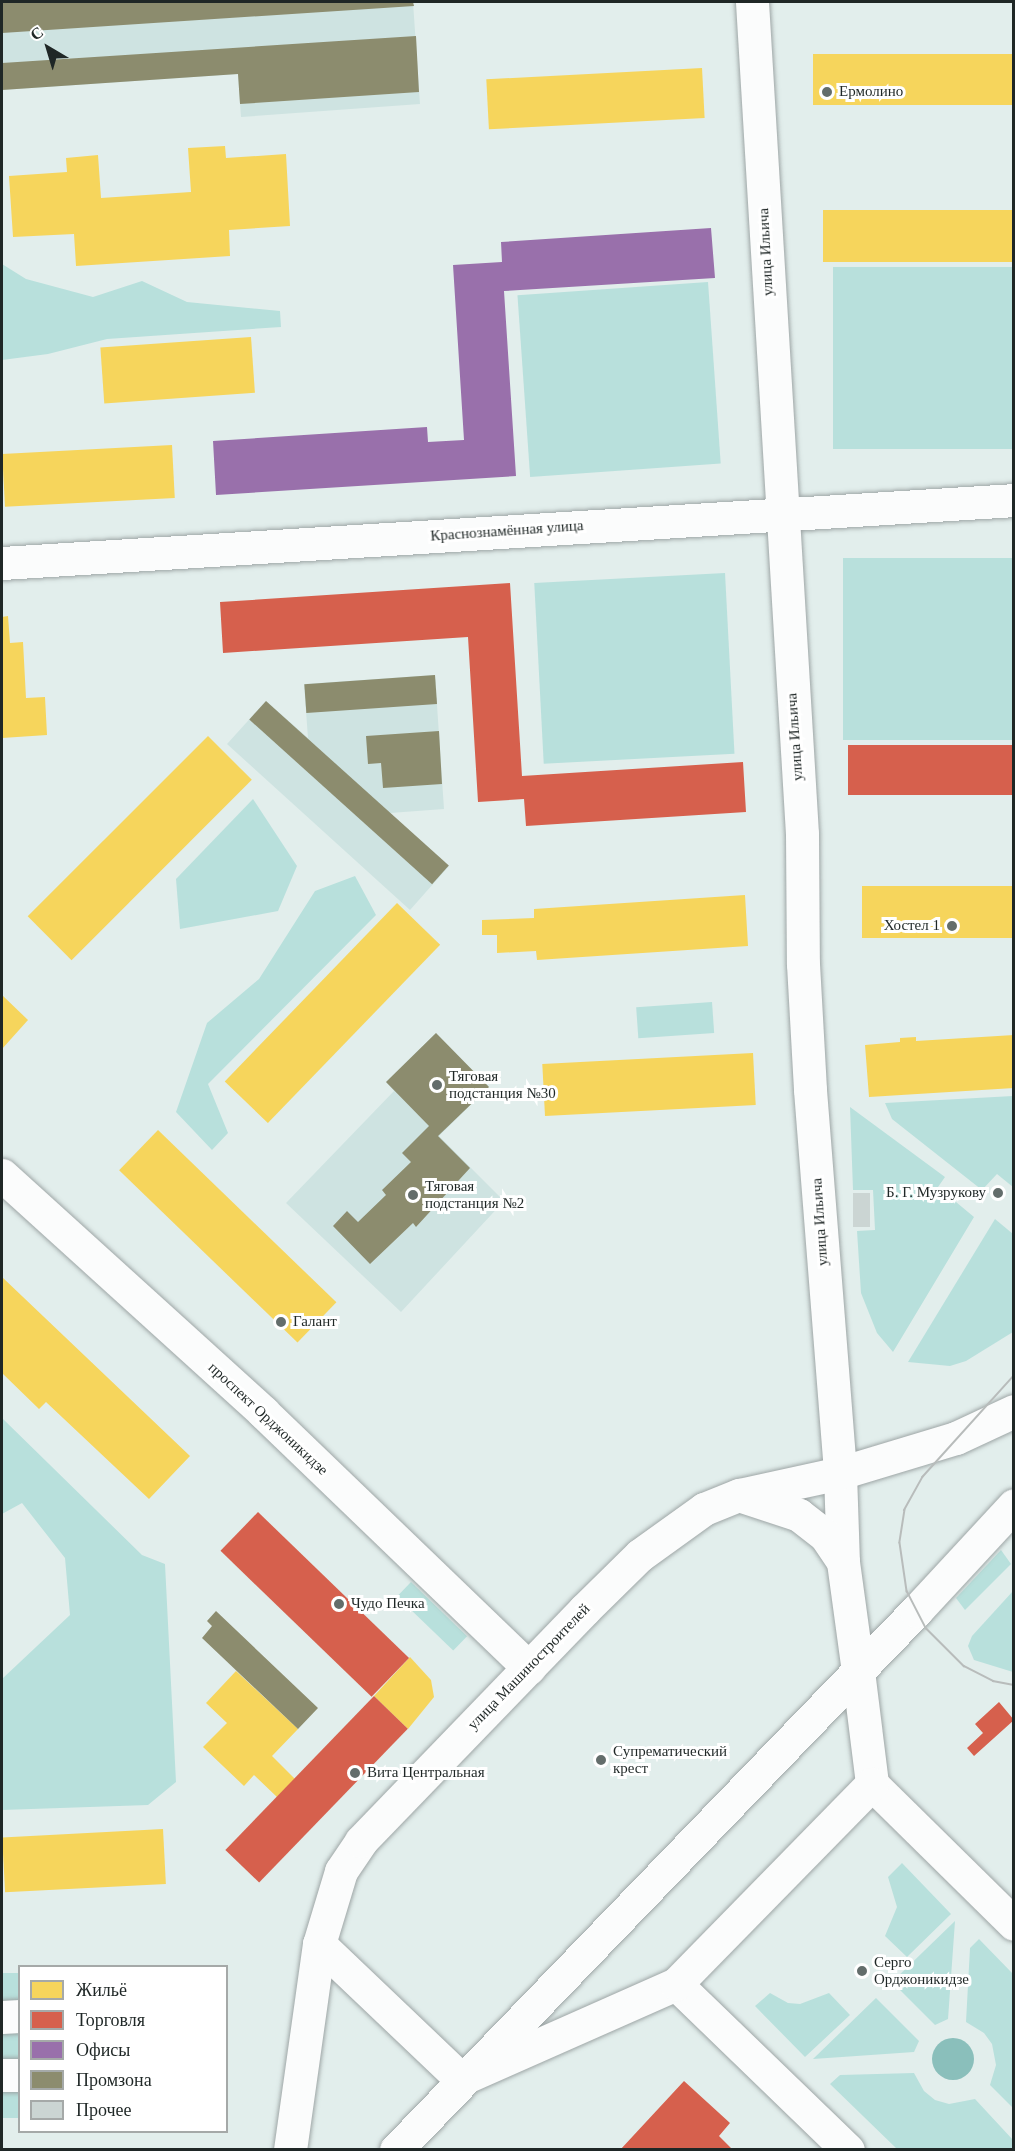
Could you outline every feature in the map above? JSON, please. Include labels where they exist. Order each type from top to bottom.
[{"type":"street","name":"улица Ильича","points":[[752,2],[780,515],[802,834],[809,1078],[840,1473],[843,1562],[872,1784]]},
{"type":"street","name":"Краснознамённая улица","points":[[2,563],[1014,500]]},
{"type":"street","name":"проспект Орджоникидзе","points":[[2,1175],[271,1420],[529,1668]]},
{"type":"street","name":"улица Машиностроителей","points":[[290,2150],[319,1944],[333,1890],[350,1856],[640,1554],[704,1509],[739,1495],[840,1473],[956,1438],[1014,1411]]},
{"type":"street","points":[[739,1495],[800,1515],[825,1535],[843,1562]]},
{"type":"street","points":[[396,2150],[461,2079],[858,1671],[1014,1505]]},
{"type":"street","points":[[461,2079],[676,1984],[872,1784],[1014,1924]]},
{"type":"street","points":[[319,1944],[461,2079]]},
{"type":"street","points":[[676,1984],[848,2150]]},
{"type":"street","points":[[2,2017],[18,2016]]},
{"type":"street","points":[[2,2075],[18,2075]]},
{"type":"shaded area","points":[[2,2],[413,2],[420,104],[241,117],[238,74],[2,90]]},
{"type":"shaded area","points":[[2,264],[26,279],[93,297],[142,281],[187,302],[280,311],[281,327],[107,339],[48,354],[2,360]]},
{"type":"shaded area","points":[[833,267],[1013,267],[1013,449],[833,449]]},
{"type":"shaded area","points":[[708,282],[721,464],[530,477],[517,295]]},
{"type":"shaded area","points":[[843,558],[1013,558],[1013,740],[843,740]]},
{"type":"shaded area","points":[[725,573],[734,754],[544,764],[534,583]]},
{"type":"shaded area","points":[[435,675],[444,809],[390,813],[449,866],[410,910],[227,744],[266,701],[308,738],[304,684]]},
{"type":"shaded area","points":[[253,799],[297,866],[278,911],[180,929],[176,879]]},
{"type":"shaded area","points":[[355,876],[376,915],[208,1084],[228,1133],[212,1150],[176,1112],[207,1023],[259,979],[315,891]]},
{"type":"shaded area","points":[[712,1002],[714,1033],[638,1038],[636,1007]]},
{"type":"shaded area","points":[[436,1033],[489,1087],[439,1136],[504,1201],[401,1312],[286,1203],[394,1091],[386,1082]]},
{"type":"shaded area","points":[[1013,1096],[1013,1187],[997,1174],[982,1190],[892,1119],[885,1103]]},
{"type":"shaded area","points":[[850,1107],[945,1177],[938,1187],[974,1217],[893,1352],[877,1333],[861,1293],[857,1231],[875,1230],[873,1190],[853,1190]]},
{"type":"shaded area","points":[[995,1219],[1013,1234],[1013,1332],[966,1361],[950,1366],[908,1362]]},
{"type":"shaded area","points":[[2,1418],[142,1555],[165,1564],[176,1782],[148,1805],[2,1810],[2,1679],[70,1615],[65,1558],[22,1503],[2,1514]]},
{"type":"shaded area","points":[[1001,1550],[1011,1564],[965,1610],[956,1598]]},
{"type":"shaded area","points":[[411,1582],[467,1636],[453,1651],[397,1596]]},
{"type":"shaded area","points":[[1013,1591],[1013,1672],[974,1660],[968,1646],[972,1636]]},
{"type":"shaded area","points":[[902,1863],[951,1914],[907,1957],[885,1936],[897,1907],[888,1877]]},
{"type":"shaded area","points":[[955,1921],[948,2019],[935,2025],[892,1982]]},
{"type":"shaded area","points":[[979,1939],[1013,1974],[1013,2108],[990,2085],[996,2065],[992,2044],[984,2033],[966,2022],[970,1948]]},
{"type":"shaded area","points":[[2,1973],[18,1973],[18,2005],[2,2005]]},
{"type":"shaded area","points":[[770,1993],[788,2003],[800,2004],[829,1993],[850,2015],[805,2057],[755,2006]]},
{"type":"shaded area","points":[[876,1998],[919,2041],[914,2052],[813,2059]]},
{"type":"shaded area","points":[[2,2029],[18,2029],[18,2062],[2,2062]]},
{"type":"shaded area","points":[[953,2038],[968,2044],[974,2059],[968,2074],[953,2080],[938,2074],[932,2059],[938,2044]]},
{"type":"shaded area","points":[[914,2073],[924,2091],[935,2100],[949,2104],[975,2099],[1013,2140],[1013,2149],[897,2149],[830,2084],[840,2075]]},
{"type":"shaded area","points":[[2,2085],[18,2085],[18,2118],[2,2118]]},
{"type":"building: Жильё","points":[[813,54],[1014,54],[1014,105],[813,105]]},
{"type":"building: Жильё","points":[[702,68],[705,118],[489,129],[486,79]]},
{"type":"building: Жильё","points":[[225,146],[226,158],[286,154],[290,226],[229,230],[230,256],[76,266],[74,234],[13,237],[9,176],[67,172],[66,158],[98,155],[101,198],[191,192],[188,148]]},
{"type":"building: Жильё","points":[[823,210],[1014,210],[1014,262],[823,262]]},
{"type":"building: Жильё","points":[[251,337],[255,393],[104,403],[100,348]]},
{"type":"building: Жильё","points":[[172,445],[175,498],[5,507],[2,454]]},
{"type":"building: Жильё","points":[[8,616],[10,643],[23,642],[26,698],[45,697],[47,735],[2,738],[2,617]]},
{"type":"building: Жильё","points":[[208,736],[252,780],[72,960],[28,916]]},
{"type":"building: Жильё","points":[[862,886],[1014,886],[1014,938],[862,938]]},
{"type":"building: Жильё","points":[[745,895],[748,946],[537,960],[536,951],[497,953],[497,935],[482,935],[482,920],[534,918],[534,909]]},
{"type":"building: Жильё","points":[[397,903],[440,945],[268,1123],[225,1081]]},
{"type":"building: Жильё","points":[[2,995],[28,1020],[2,1049]]},
{"type":"building: Жильё","points":[[1014,1035],[1014,1088],[869,1097],[865,1045],[900,1042],[900,1038],[916,1037],[916,1041]]},
{"type":"building: Жильё","points":[[753,1053],[756,1105],[545,1116],[542,1064]]},
{"type":"building: Жильё","points":[[158,1130],[336,1302],[297,1343],[119,1170]]},
{"type":"building: Жильё","points":[[2,1277],[190,1456],[149,1499],[46,1402],[39,1409],[2,1373]]},
{"type":"building: Жильё","points":[[410,1657],[431,1680],[434,1697],[408,1729],[374,1696]]},
{"type":"building: Жильё","points":[[236,1671],[298,1729],[272,1756],[295,1779],[277,1797],[254,1775],[244,1786],[203,1747],[227,1723],[206,1703]]},
{"type":"building: Жильё","points":[[163,1829],[166,1884],[5,1892],[2,1837]]},
{"type":"building: Торговля","points":[[510,583],[522,776],[743,762],[746,812],[526,826],[524,799],[478,802],[468,637],[223,653],[220,602]]},
{"type":"building: Торговля","points":[[848,745],[1014,745],[1014,795],[848,795]]},
{"type":"building: Торговля","points":[[258,1512],[409,1658],[372,1697],[220,1551]]},
{"type":"building: Торговля","points":[[374,1696],[408,1729],[259,1883],[225,1850]]},
{"type":"building: Торговля","points":[[999,1702],[1014,1720],[974,1756],[967,1748],[983,1733],[975,1724]]},
{"type":"building: Торговля","points":[[684,2081],[730,2123],[719,2136],[733,2150],[620,2150]]},
{"type":"building: Офисы","points":[[711,228],[715,278],[504,291],[516,476],[216,495],[213,441],[427,427],[428,442],[464,440],[453,265],[502,262],[501,242]]},
{"type":"building: Промзона","points":[[2,2],[413,2],[414,6],[2,33]]},
{"type":"building: Промзона","points":[[416,36],[419,92],[240,104],[238,74],[2,90],[2,63]]},
{"type":"building: Промзона","points":[[435,675],[437,704],[306,713],[304,684]]},
{"type":"building: Промзона","points":[[266,701],[449,866],[432,884],[249,720]]},
{"type":"building: Промзона","points":[[439,731],[442,784],[383,788],[381,763],[368,764],[366,736]]},
{"type":"building: Промзона","points":[[436,1033],[489,1087],[438,1136],[470,1168],[416,1227],[413,1223],[370,1264],[333,1226],[347,1211],[358,1222],[386,1195],[382,1190],[411,1162],[402,1153],[429,1126],[386,1082]]},
{"type":"building: Промзона","points":[[216,1611],[318,1708],[298,1729],[202,1638],[212,1626],[207,1621]]},
{"type":"building: Прочее","points":[[853,1193],[870,1193],[870,1227],[853,1227]]},
{"type":"tram line","points":[[1014,1376],[923,1477],[905,1510],[900,1543],[907,1591],[926,1628],[964,1666],[993,1681],[1014,1685]]},
{"type":"place","name":"Ермолино","points":[[827,92]]},
{"type":"place","name":"Хостел 1","points":[[952,926]]},
{"type":"place","name":"Тяговая подстанция №30","points":[[437,1085]]},
{"type":"place","name":"Б. Г. Музрукову","points":[[998,1193]]},
{"type":"place","name":"Тяговая подстанция №2","points":[[413,1195]]},
{"type":"place","name":"Галант","points":[[281,1322]]},
{"type":"place","name":"Чудо Печка","points":[[339,1604]]},
{"type":"place","name":"Супрематический крест","points":[[601,1760]]},
{"type":"place","name":"Вита Центральная","points":[[355,1773]]},
{"type":"place","name":"Серго Орджоникидзе","points":[[862,1971]]}]
